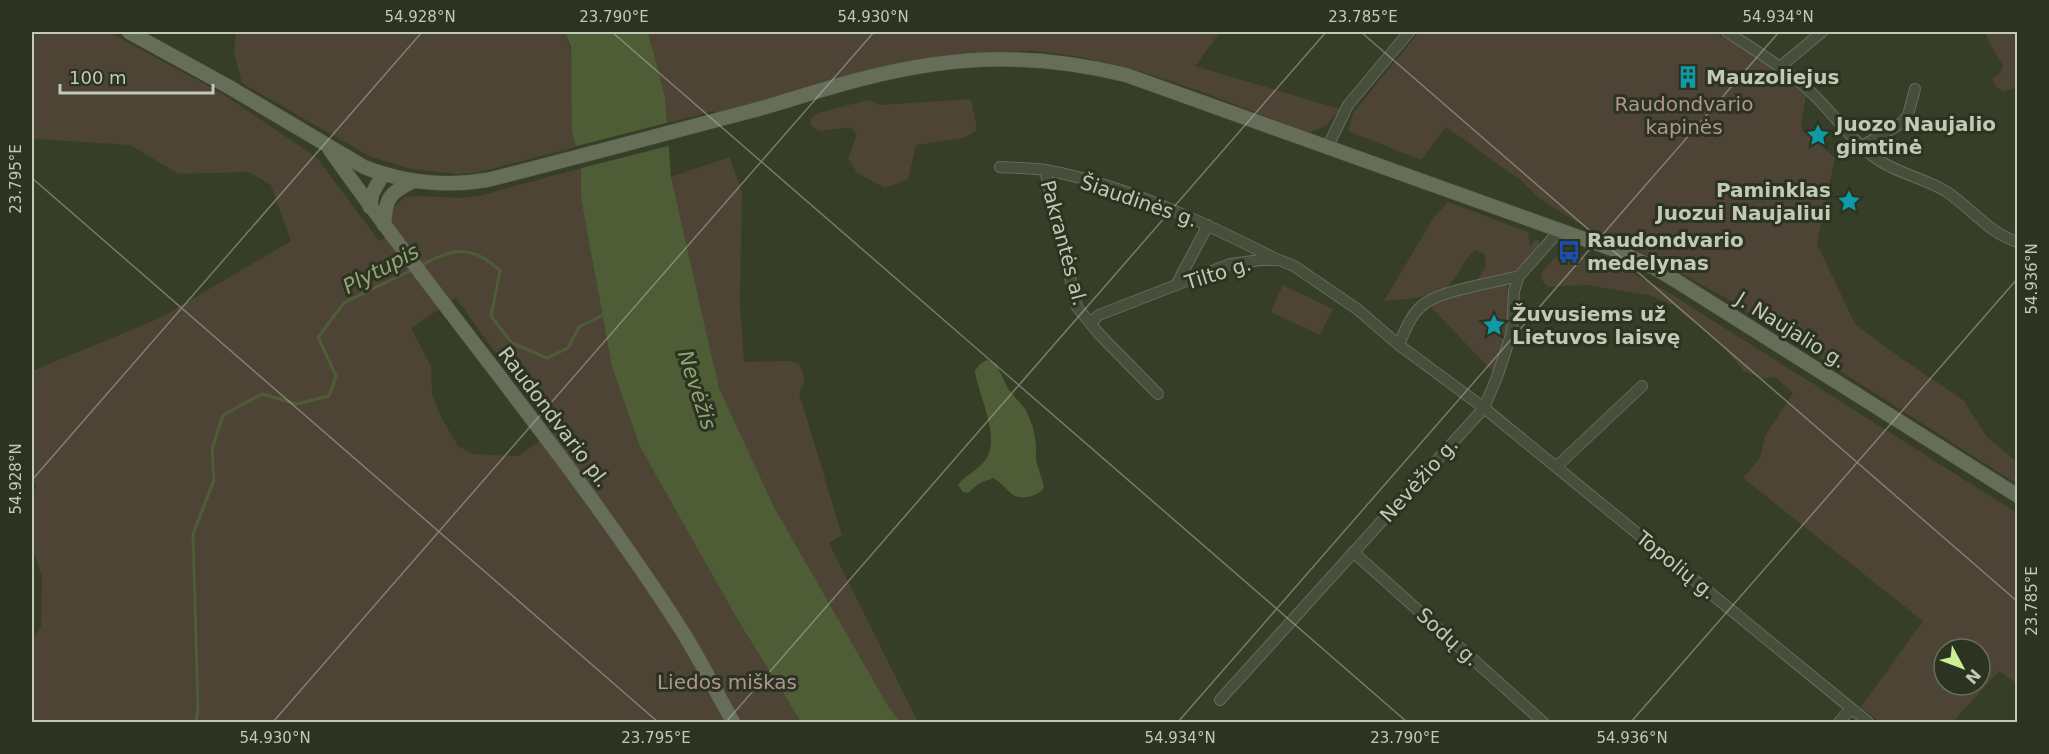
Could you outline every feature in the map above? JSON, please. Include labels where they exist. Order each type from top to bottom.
[{"type":"main road","name":"Raudondvario pl.","points":[[129,32],[231,88],[350,160],[383,174]]},
{"type":"main road","name":"J. Naujalio g.","points":[[414,181],[470,183],[718,120],[839,84],[917,66],[970,59],[1031,59],[1092,67],[1126,75],[1328,146],[1636,260],[1675,280],[2018,496]]},
{"type":"main road","name":"Raudondvario pl.","points":[[327,146],[370,207],[579,480],[678,625],[733,723]]},
{"type":"main road","points":[[383,174],[414,181]]},
{"type":"main road","points":[[383,174],[390,196]]},
{"type":"main road","points":[[370,207],[372,194],[383,174]]},
{"type":"main road","points":[[384,225],[384,207],[390,196],[414,181]]},
{"type":"street","points":[[1328,146],[1348,105],[1408,32]]},
{"type":"street","points":[[1727,32],[1780,67],[1814,95],[1862,146],[1888,166],[1932,183],[1949,193],[2003,237],[2018,242]]},
{"type":"street","points":[[1780,67],[1822,32]]},
{"type":"street","points":[[1862,146],[1902,123],[1908,115],[1915,90]]},
{"type":"street","name":"Šiaudinės g.","points":[[1000,167],[1045,170],[1104,185],[1208,225],[1279,260]]},
{"type":"street","name":"Pakrantės al.","points":[[1045,170],[1077,307],[1158,394]]},
{"type":"street","name":"Šiaudinės g.","points":[[1176,285],[1208,225]]},
{"type":"street","name":"Nevėžio g.","points":[[1220,700],[1484,408],[1512,332],[1514,291],[1520,276],[1560,230]]},
{"type":"street","name":"Tilto g.","points":[[1090,323],[1099,315],[1230,264],[1279,260],[1306,273],[1357,309],[1399,345],[1484,408]]},
{"type":"street","points":[[1399,345],[1411,319],[1428,301],[1520,276]]},
{"type":"street","points":[[1556,467],[1642,386]]},
{"type":"street","name":"Topolių g.","points":[[1484,408],[1868,723]]},
{"type":"street","name":"Sodų g.","points":[[1353,552],[1543,723]]},
{"type":"street","points":[[1839,723],[1851,709]]},
{"type":"green space","name":"Liedos miškas","points":[[32,32],[109,32],[223,94],[317,158],[379,241],[397,231],[391,225],[391,211],[404,197],[479,196],[581,168],[581,198],[612,367],[640,447],[739,622],[801,722],[32,722],[32,640],[41,626],[42,576],[32,548],[32,501],[36,485],[32,481],[32,371],[160,318],[291,241],[271,185],[249,172],[179,174],[130,145],[32,140]],"holes":[[[456,298],[553,432],[518,456],[473,454],[458,446],[441,417],[432,394],[431,366],[411,328]]]},
{"type":"green space","points":[[236,32],[565,32],[571,60],[572,118],[576,147],[476,173],[457,174],[411,169],[371,157],[242,83],[234,52]]},
{"type":"green space","points":[[648,32],[1220,32],[1195,66],[1340,109],[1326,126],[1308,133],[1208,94],[1140,71],[1070,55],[1026,51],[963,54],[891,65],[821,82],[717,114],[715,111],[667,123],[665,97]]},
{"type":"green space","name":"Raudondvario kapinės","points":[[1419,32],[1709,32],[1719,35],[1772,66],[1806,97],[1801,127],[1835,158],[1817,244],[1855,324],[1963,400],[1987,437],[2017,462],[2017,484],[1729,300],[1655,259],[1583,226],[1540,199],[1523,182],[1446,127],[1421,160],[1348,131],[1353,113]]},
{"type":"green space","points":[[1985,32],[2017,32],[2017,88],[2004,91],[1996,87],[1992,79],[2001,72],[2003,65]]},
{"type":"green space","points":[[971,99],[977,130],[964,138],[916,145],[908,179],[885,188],[857,173],[848,158],[857,134],[850,127],[820,131],[811,126],[811,119],[818,113],[868,100],[879,105]]},
{"type":"green space","points":[[730,157],[742,194],[740,303],[744,362],[790,361],[800,365],[805,382],[799,393],[842,535],[829,543],[918,722],[900,722],[888,706],[774,507],[719,388],[671,177]]},
{"type":"green space","points":[[1448,202],[1528,232],[1530,246],[1534,241],[1539,240],[1539,246],[1518,268],[1475,284],[1486,266],[1484,254],[1475,250],[1449,285],[1443,289],[1418,297],[1384,301],[1434,217]]},
{"type":"green space","points":[[1556,257],[1584,258],[1627,270],[1671,294],[2017,513],[2017,684],[1999,671],[1992,679],[1992,637],[1932,637],[1932,697],[1976,697],[1953,722],[1880,722],[1861,707],[1923,621],[1743,478],[1760,458],[1765,436],[1793,393],[1775,377],[1763,379],[1744,371],[1720,343],[1673,305],[1648,295],[1587,285],[1548,287],[1541,279],[1543,270]]},
{"type":"green space","points":[[1507,283],[1509,323],[1494,373],[1430,306],[1438,301]]},
{"type":"green space","points":[[1283,285],[1333,309],[1320,335],[1271,312]]},
{"type":"water","name":"Nevėžis","points":[[565,32],[648,32],[665,97],[671,177],[719,388],[774,507],[888,706],[900,722],[801,722],[739,622],[640,447],[612,367],[581,198],[581,168],[572,131],[571,47]]},
{"type":"water","points":[[987,360],[996,364],[1008,389],[1026,410],[1033,427],[1036,460],[1044,487],[1032,496],[1014,496],[993,478],[978,484],[968,493],[963,492],[958,485],[983,463],[990,450],[990,427],[975,371]]},
{"type":"pier","points":[[670,122],[672,145],[578,169],[573,147]]},
{"type":"waterway","name":"Plytupis","points":[[420,266],[442,255],[462,252],[481,256],[490,262],[500,271],[491,316],[512,343],[547,358],[568,348],[579,327],[605,314]]},
{"type":"waterway","name":"Plytupis","points":[[196,722],[198,709],[193,534],[214,480],[212,449],[223,415],[262,394],[297,404],[329,396],[336,376],[318,337],[345,302],[412,270]]},
{"type":"place","name":"Mauzoliejus","points":[[1688,77]]},
{"type":"place","name":"Juozo Naujalio gimtinė","points":[[1818,135]]},
{"type":"place","name":"Paminklas Juozui Naujaliui","points":[[1849,201]]},
{"type":"place","name":"Raudondvario medelynas","points":[[1569,252]]},
{"type":"place","name":"Žuvusiems už Lietuvos laisvę","points":[[1494,325]]}]
